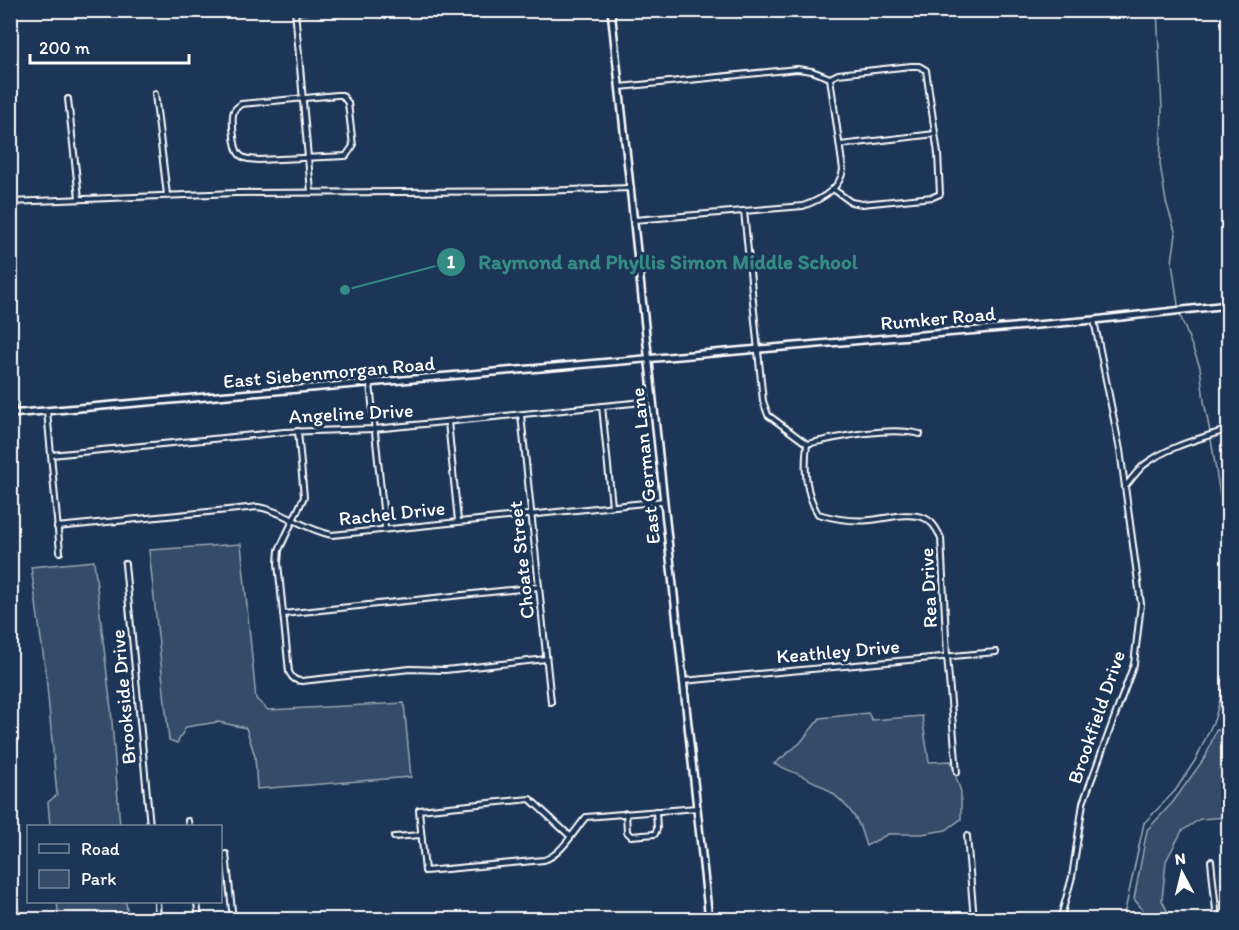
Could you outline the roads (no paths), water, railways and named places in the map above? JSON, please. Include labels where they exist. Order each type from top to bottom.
[{"type":"street","points":[[311,10],[295,11],[311,192]]},
{"type":"street","name":"East German Lane","points":[[610,10],[650,360],[709,920]]},
{"type":"street","points":[[620,87],[796,69],[812,71],[831,78],[838,74],[919,66],[926,70],[936,134],[940,194],[933,197],[862,204],[851,202],[833,189]]},
{"type":"street","points":[[634,220],[803,206],[818,201],[833,189],[842,177],[831,78]]},
{"type":"street","points":[[155,94],[167,195]]},
{"type":"street","points":[[337,95],[346,99],[353,146],[346,156],[245,159],[237,151],[233,120],[236,108],[241,104],[304,97],[337,95]]},
{"type":"street","points":[[68,99],[79,198]]},
{"type":"street","points":[[840,145],[936,134]]},
{"type":"street","points":[[10,202],[167,195],[631,188]]},
{"type":"street","points":[[744,212],[763,401],[768,415],[807,444],[833,438],[904,430],[920,434]]},
{"type":"street","name":"Rumker Road","points":[[650,360],[1094,320],[1228,304]]},
{"type":"street","name":"Brookfield Drive","points":[[1060,920],[1072,877],[1083,803],[1134,664],[1141,604],[1122,466],[1094,320]]},
{"type":"street","name":"East Siebenmorgan Road","points":[[12,414],[650,360]]},
{"type":"street","points":[[370,384],[385,528]]},
{"type":"street","points":[[10,389],[12,414]]},
{"type":"street","name":"Angeline Drive","points":[[51,455],[298,431],[375,429],[654,400]]},
{"type":"street","points":[[602,406],[612,506]]},
{"type":"street","points":[[47,411],[60,552]]},
{"type":"street","name":"Choate Street","points":[[521,415],[551,702]]},
{"type":"street","points":[[448,422],[458,521]]},
{"type":"street","points":[[1125,487],[1142,467],[1158,456],[1189,442],[1226,430],[1228,427]]},
{"type":"street","points":[[298,431],[304,497],[279,550],[278,563],[289,672],[292,677],[297,681],[302,681],[410,669],[445,670],[546,659]]},
{"type":"street","name":"Rea Drive","points":[[807,444],[805,463],[809,499],[818,514],[837,520],[867,520],[913,515],[925,518],[936,527],[941,538],[946,656],[957,772]]},
{"type":"street","name":"Rachel Drive","points":[[57,527],[258,507],[270,509],[318,533],[332,535],[664,501]]},
{"type":"street","name":"Brookside Drive","points":[[125,564],[150,825]]},
{"type":"street","points":[[283,614],[539,587]]},
{"type":"street","name":"Keathley Drive","points":[[683,681],[996,652]]},
{"type":"street","points":[[570,836],[530,799],[418,810],[425,871],[544,860],[553,857],[586,817],[697,808]]},
{"type":"street","points":[[626,813],[627,832],[631,836],[655,834],[656,811]]},
{"type":"street","points":[[394,837],[421,835]]},
{"type":"street","points":[[967,836],[974,920]]},
{"type":"street","points":[[226,854],[233,920]]},
{"type":"street","points":[[1210,861],[1217,920]]},
{"type":"street","points":[[10,871],[16,920]]},
{"type":"street","points":[[157,903],[158,920]]},
{"type":"street","points":[[197,903],[200,920]]},
{"type":"waterway","points":[[1157,10],[1162,109],[1160,164],[1166,202],[1176,234],[1172,262],[1178,305]]},
{"type":"waterway","points":[[1180,315],[1200,367],[1210,432]]},
{"type":"waterway","points":[[1211,439],[1228,545]]},
{"type":"waterway","points":[[1123,920],[1144,823],[1175,791],[1196,759],[1215,718],[1228,670]]},
{"type":"place","name":"Raymond and Phyllis Simon Middle School","points":[[345,290]]}]
